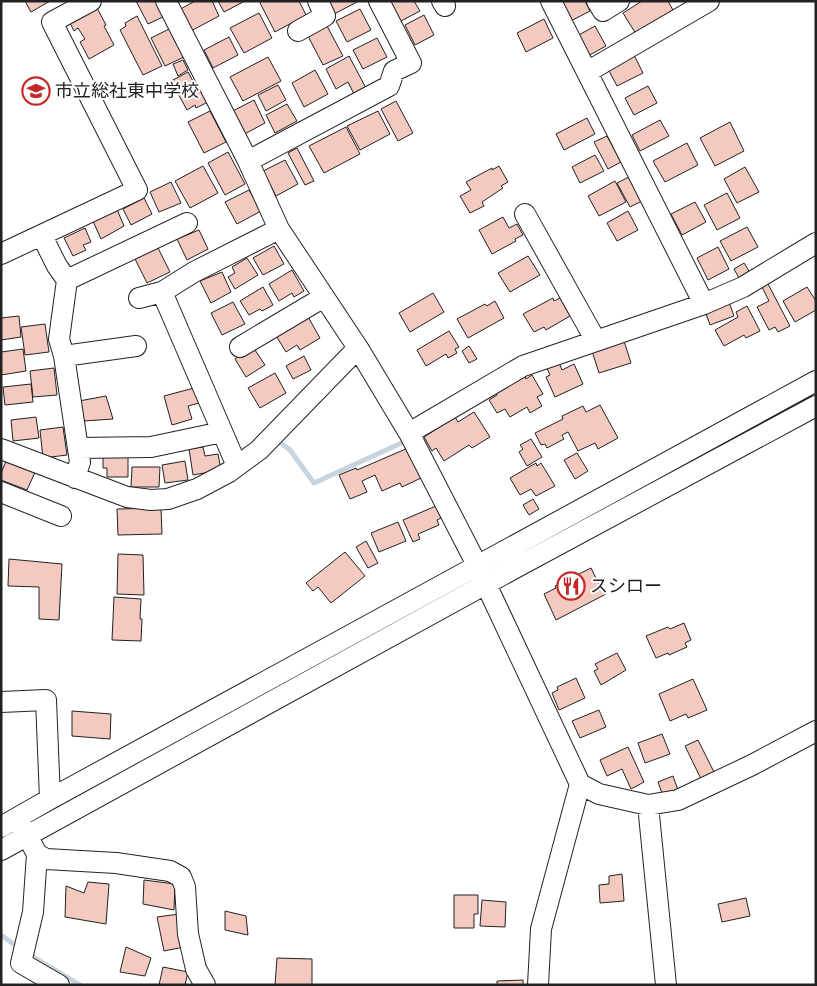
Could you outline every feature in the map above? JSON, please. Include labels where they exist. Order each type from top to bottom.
[{"type":"street","points":[[166,1],[248,161],[279,229],[358,348],[410,437],[477,565],[580,784],[599,794],[648,805],[678,800],[752,765],[816,730]]},
{"type":"street","points":[[298,31],[325,16],[318,1]]},
{"type":"street","points":[[248,161],[389,86],[394,71],[412,63],[380,1]]},
{"type":"street","points":[[551,1],[704,304]]},
{"type":"street","points":[[598,1],[603,11],[619,1]]},
{"type":"street","points":[[587,72],[709,1]]},
{"type":"street","points":[[1,254],[137,190],[52,22],[81,3]]},
{"type":"street","points":[[525,214],[594,336]]},
{"type":"street","points":[[67,280],[187,223]]},
{"type":"street","points":[[139,298],[162,292],[194,272],[279,229]]},
{"type":"street","points":[[42,236],[57,266],[67,280],[59,339],[64,356],[80,462],[75,478]]},
{"type":"street","points":[[410,437],[523,366],[594,336],[704,304],[743,287],[816,243]]},
{"type":"street","points":[[162,292],[237,466]]},
{"type":"street","points":[[240,347],[324,297]]},
{"type":"street","points":[[64,356],[136,346]]},
{"type":"street","points":[[1,449],[126,497],[152,500],[168,499],[197,489],[237,466],[259,450],[358,348]]},
{"type":"street","points":[[1,850],[15,827],[50,799],[816,382]]},
{"type":"street","points":[[15,827],[486,584],[816,406]]},
{"type":"street","points":[[78,448],[151,448],[222,432]]},
{"type":"street","points":[[1,492],[61,516]]},
{"type":"street","points":[[1,702],[46,700],[50,799]]},
{"type":"street","points":[[538,985],[541,929],[580,784]]},
{"type":"street","points":[[648,805],[666,985]]},
{"type":"street","points":[[15,827],[37,854],[46,859],[116,863],[170,871],[181,877],[185,887],[188,934],[196,969],[205,985]]},
{"type":"street","points":[[37,854],[33,912],[21,963],[59,985]]},
{"type":"building","points":[[25,1],[50,1],[31,12]]},
{"type":"building","points":[[136,1],[157,1],[165,16],[148,24]]},
{"type":"building","points":[[195,1],[212,1],[219,16],[189,32],[177,11]]},
{"type":"building","points":[[218,1],[245,1],[224,12]]},
{"type":"building","points":[[262,1],[299,1],[306,15],[275,32],[260,3]]},
{"type":"building","points":[[327,1],[359,1],[334,14]]},
{"type":"building","points":[[388,1],[414,1],[420,11],[399,22]]},
{"type":"building","points":[[556,1],[585,1],[590,11],[567,23]]},
{"type":"building","points":[[642,1],[668,1],[674,12],[636,34],[623,13]]},
{"type":"building","points":[[97,8],[114,45],[89,59],[80,42],[85,39],[78,28],[74,31],[70,23]]},
{"type":"building","points":[[360,9],[371,30],[347,42],[336,21]]},
{"type":"building","points":[[259,13],[272,38],[244,53],[230,28]]},
{"type":"building","points":[[424,15],[434,35],[415,45],[405,25]]},
{"type":"building","points":[[137,16],[162,66],[143,75],[120,30],[126,26],[125,23]]},
{"type":"building","points":[[544,19],[553,38],[526,52],[517,33]]},
{"type":"building","points":[[327,26],[343,56],[323,65],[308,36]]},
{"type":"building","points":[[595,26],[606,46],[586,57],[575,37]]},
{"type":"building","points":[[169,29],[177,45],[180,44],[186,56],[165,66],[151,38]]},
{"type":"building","points":[[229,37],[238,55],[213,68],[204,50]]},
{"type":"building","points":[[377,38],[387,57],[363,69],[353,50]]},
{"type":"building","points":[[634,55],[643,73],[617,86],[608,69]]},
{"type":"building","points":[[349,56],[367,90],[355,96],[348,82],[336,89],[326,69]]},
{"type":"building","points":[[268,57],[281,81],[243,101],[230,77]]},
{"type":"building","points":[[183,60],[188,70],[178,76],[173,64]]},
{"type":"building","points":[[315,70],[328,94],[304,107],[292,83]]},
{"type":"building","points":[[188,72],[198,90],[201,89],[208,102],[196,108],[195,105],[187,110],[171,81]]},
{"type":"building","points":[[278,85],[286,100],[266,111],[258,95]]},
{"type":"building","points":[[648,86],[657,103],[634,115],[625,98]]},
{"type":"building","points":[[254,100],[265,123],[239,137],[227,114]]},
{"type":"building","points":[[396,101],[413,133],[398,141],[381,109]]},
{"type":"building","points":[[287,104],[297,121],[275,133],[266,115]]},
{"type":"building","points":[[210,111],[226,142],[204,153],[188,122]]},
{"type":"building","points":[[378,111],[390,134],[360,150],[347,126]]},
{"type":"building","points":[[587,118],[595,134],[564,150],[556,134]]},
{"type":"building","points":[[660,120],[669,136],[640,151],[632,135]]},
{"type":"building","points":[[730,122],[744,151],[715,166],[700,138]]},
{"type":"building","points":[[346,127],[360,154],[324,173],[309,146]]},
{"type":"building","points":[[607,136],[621,162],[608,169],[594,142]]},
{"type":"building","points":[[687,143],[698,165],[665,182],[653,161]]},
{"type":"building","points":[[297,148],[314,181],[305,185],[288,153]]},
{"type":"building","points":[[228,152],[245,184],[225,195],[208,163]]},
{"type":"building","points":[[595,155],[604,171],[580,183],[572,167]]},
{"type":"building","points":[[285,160],[298,184],[276,196],[263,171]]},
{"type":"building","points":[[203,166],[218,193],[190,208],[175,181]]},
{"type":"building","points":[[499,166],[508,182],[501,186],[503,188],[482,202],[484,206],[470,213],[460,196],[471,190],[466,182]]},
{"type":"building","points":[[745,167],[759,192],[737,203],[724,179]]},
{"type":"building","points":[[629,177],[642,201],[630,207],[617,183]]},
{"type":"building","points":[[615,181],[626,202],[599,216],[588,196]]},
{"type":"building","points":[[171,182],[181,203],[159,212],[150,192]]},
{"type":"building","points":[[249,190],[261,211],[237,224],[225,202]]},
{"type":"building","points":[[727,193],[740,218],[717,230],[704,205]]},
{"type":"building","points":[[144,198],[152,214],[131,225],[123,209]]},
{"type":"building","points":[[695,202],[706,222],[682,235],[671,214]]},
{"type":"building","points":[[116,207],[124,226],[101,239],[92,219]]},
{"type":"building","points":[[628,211],[638,230],[617,241],[607,223]]},
{"type":"building","points":[[503,217],[509,228],[517,224],[523,235],[492,254],[479,230]]},
{"type":"building","points":[[747,227],[758,247],[731,261],[720,241]]},
{"type":"building","points":[[85,228],[91,242],[83,245],[86,250],[73,256],[64,238]]},
{"type":"building","points":[[199,230],[208,249],[187,260],[177,239]]},
{"type":"building","points":[[274,246],[284,264],[263,275],[253,258]]},
{"type":"building","points":[[718,247],[729,269],[708,280],[697,258]]},
{"type":"building","points":[[158,248],[170,272],[147,283],[135,259]]},
{"type":"building","points":[[528,256],[540,275],[510,292],[498,273]]},
{"type":"building","points":[[247,258],[258,275],[235,289],[228,277],[235,273],[232,267]]},
{"type":"building","points":[[744,263],[751,274],[740,280],[734,269]]},
{"type":"building","points":[[292,270],[304,291],[294,297],[292,293],[279,301],[269,284]]},
{"type":"building","points":[[222,272],[231,292],[211,303],[200,281]]},
{"type":"building","points":[[767,282],[790,326],[778,332],[775,327],[769,330],[757,307],[769,301],[761,285]]},
{"type":"building","points":[[263,287],[273,305],[249,315],[240,301]]},
{"type":"building","points":[[807,287],[816,301],[816,310],[795,322],[783,301]]},
{"type":"building","points":[[433,293],[444,312],[410,332],[399,313]]},
{"type":"building","points":[[553,298],[554,301],[560,298],[570,316],[546,330],[544,327],[534,332],[523,314]]},
{"type":"building","points":[[495,301],[504,318],[468,338],[457,319],[485,304],[487,306]]},
{"type":"building","points":[[233,302],[245,324],[222,335],[211,313]]},
{"type":"building","points":[[729,302],[734,316],[710,325],[705,311]]},
{"type":"building","points":[[747,306],[760,331],[746,338],[744,335],[724,346],[715,330],[738,317],[736,312]]},
{"type":"building","points":[[307,315],[320,338],[300,350],[297,345],[286,352],[275,334]]},
{"type":"building","points":[[19,316],[21,337],[1,340],[1,318]]},
{"type":"building","points":[[45,324],[49,352],[25,355],[21,327]]},
{"type":"building","points":[[449,331],[459,347],[455,349],[457,353],[448,358],[446,354],[426,366],[417,350]]},
{"type":"building","points":[[624,341],[631,363],[599,373],[592,351]]},
{"type":"building","points":[[469,346],[477,359],[469,363],[462,351]]},
{"type":"building","points":[[253,347],[265,365],[246,377],[235,359]]},
{"type":"building","points":[[23,349],[26,371],[1,375],[1,352]]},
{"type":"building","points":[[304,356],[311,370],[293,379],[286,366]]},
{"type":"building","points":[[558,360],[562,370],[574,364],[583,384],[555,397],[546,377],[550,375],[546,366]]},
{"type":"building","points":[[54,368],[57,395],[33,397],[30,371]]},
{"type":"building","points":[[275,373],[286,393],[260,408],[248,388]]},
{"type":"building","points":[[532,375],[543,394],[537,397],[542,406],[530,413],[527,407],[510,417],[505,409],[497,413],[489,400],[497,395],[496,393],[525,376],[526,379]]},
{"type":"building","points":[[31,384],[33,402],[5,405],[3,387]]},
{"type":"building","points":[[194,388],[199,403],[188,406],[192,419],[172,425],[164,396]]},
{"type":"building","points":[[106,396],[113,419],[84,421],[79,401]]},
{"type":"building","points":[[600,405],[618,438],[598,449],[595,443],[578,451],[568,432],[562,435],[564,439],[547,448],[545,444],[541,445],[535,433],[563,419],[562,416],[583,406],[586,412]]},
{"type":"building","points":[[474,412],[490,437],[472,448],[469,445],[444,461],[436,448],[432,451],[424,437],[455,417],[458,422]]},
{"type":"building","points":[[36,417],[39,438],[13,441],[11,420]]},
{"type":"building","points":[[63,427],[67,455],[43,458],[40,430]]},
{"type":"building","points":[[531,439],[542,457],[527,466],[519,452],[523,449],[520,445]]},
{"type":"building","points":[[203,447],[205,456],[218,454],[221,470],[193,475],[189,449]]},
{"type":"building","points":[[408,448],[421,478],[402,487],[400,483],[382,491],[375,475],[362,481],[367,492],[350,499],[339,475],[356,468],[357,470]]},
{"type":"building","points":[[577,453],[588,471],[575,479],[564,460]]},
{"type":"building","points":[[103,456],[128,456],[128,477],[107,477],[107,468],[103,468]]},
{"type":"building","points":[[7,459],[36,470],[27,490],[1,480],[1,473]]},
{"type":"building","points":[[185,461],[188,480],[165,483],[162,465]]},
{"type":"building","points":[[536,463],[537,466],[541,463],[555,486],[536,496],[531,489],[520,495],[510,478]]},
{"type":"building","points":[[132,467],[160,467],[159,487],[131,487]]},
{"type":"building","points":[[533,499],[539,509],[529,515],[523,505]]},
{"type":"building","points":[[436,506],[441,518],[437,520],[439,525],[418,534],[420,539],[413,542],[403,520]]},
{"type":"building","points":[[161,508],[162,534],[118,535],[117,509]]},
{"type":"building","points":[[398,522],[406,541],[379,552],[371,533]]},
{"type":"building","points":[[366,541],[378,563],[368,568],[356,547]]},
{"type":"building","points":[[345,552],[365,576],[331,603],[318,587],[313,591],[306,583]]},
{"type":"building","points":[[118,554],[143,555],[144,595],[117,594]]},
{"type":"building","points":[[9,559],[62,564],[59,620],[39,619],[39,587],[8,586]]},
{"type":"building","points":[[591,568],[606,594],[556,620],[544,594],[556,588],[555,586]]},
{"type":"building","points":[[114,597],[141,599],[141,641],[112,640]]},
{"type":"building","points":[[684,623],[691,640],[685,643],[687,647],[669,655],[668,653],[656,658],[646,636]]},
{"type":"building","points":[[617,653],[626,670],[601,685],[594,671],[598,669],[595,664]]},
{"type":"building","points":[[576,678],[585,698],[559,710],[552,693],[558,690],[557,687]]},
{"type":"building","points":[[693,679],[707,710],[688,718],[686,714],[670,721],[659,694]]},
{"type":"building","points":[[599,710],[606,727],[580,738],[572,721]]},
{"type":"building","points":[[72,711],[111,714],[110,739],[72,736]]},
{"type":"building","points":[[662,734],[670,754],[645,763],[638,743]]},
{"type":"building","points":[[698,740],[714,772],[701,779],[685,746]]},
{"type":"building","points":[[628,747],[644,782],[631,789],[622,769],[607,776],[600,760]]},
{"type":"building","points":[[673,776],[678,790],[663,796],[658,782]]},
{"type":"building","points":[[622,874],[624,901],[600,903],[599,885],[609,884],[609,876]]},
{"type":"building","points":[[144,880],[175,884],[174,910],[143,904]]},
{"type":"building","points":[[88,882],[109,884],[106,924],[65,917],[66,886],[84,893]]},
{"type":"building","points":[[454,895],[478,895],[478,914],[474,914],[474,928],[454,928]]},
{"type":"building","points":[[746,898],[750,916],[722,922],[718,904]]},
{"type":"building","points":[[482,900],[506,902],[505,927],[480,926]]},
{"type":"building","points":[[225,911],[246,916],[248,935],[225,930]]},
{"type":"building","points":[[179,914],[184,947],[164,951],[157,917]]},
{"type":"building","points":[[126,947],[151,958],[145,976],[120,972]]},
{"type":"building","points":[[277,958],[312,959],[312,985],[275,985]]},
{"type":"building","points":[[163,967],[188,972],[185,985],[159,985]]},
{"type":"building","points":[[523,980],[523,985],[497,985],[497,981]]},
{"type":"waterway","points":[[276,439],[290,450],[314,483],[408,440]]},
{"type":"waterway","points":[[1,935],[19,948]]},
{"type":"waterway","points":[[28,954],[80,985]]},
{"type":"place","name":"市立総社東中学校","points":[[36,91]]},
{"type":"place","name":"スシロー","points":[[571,586]]}]
